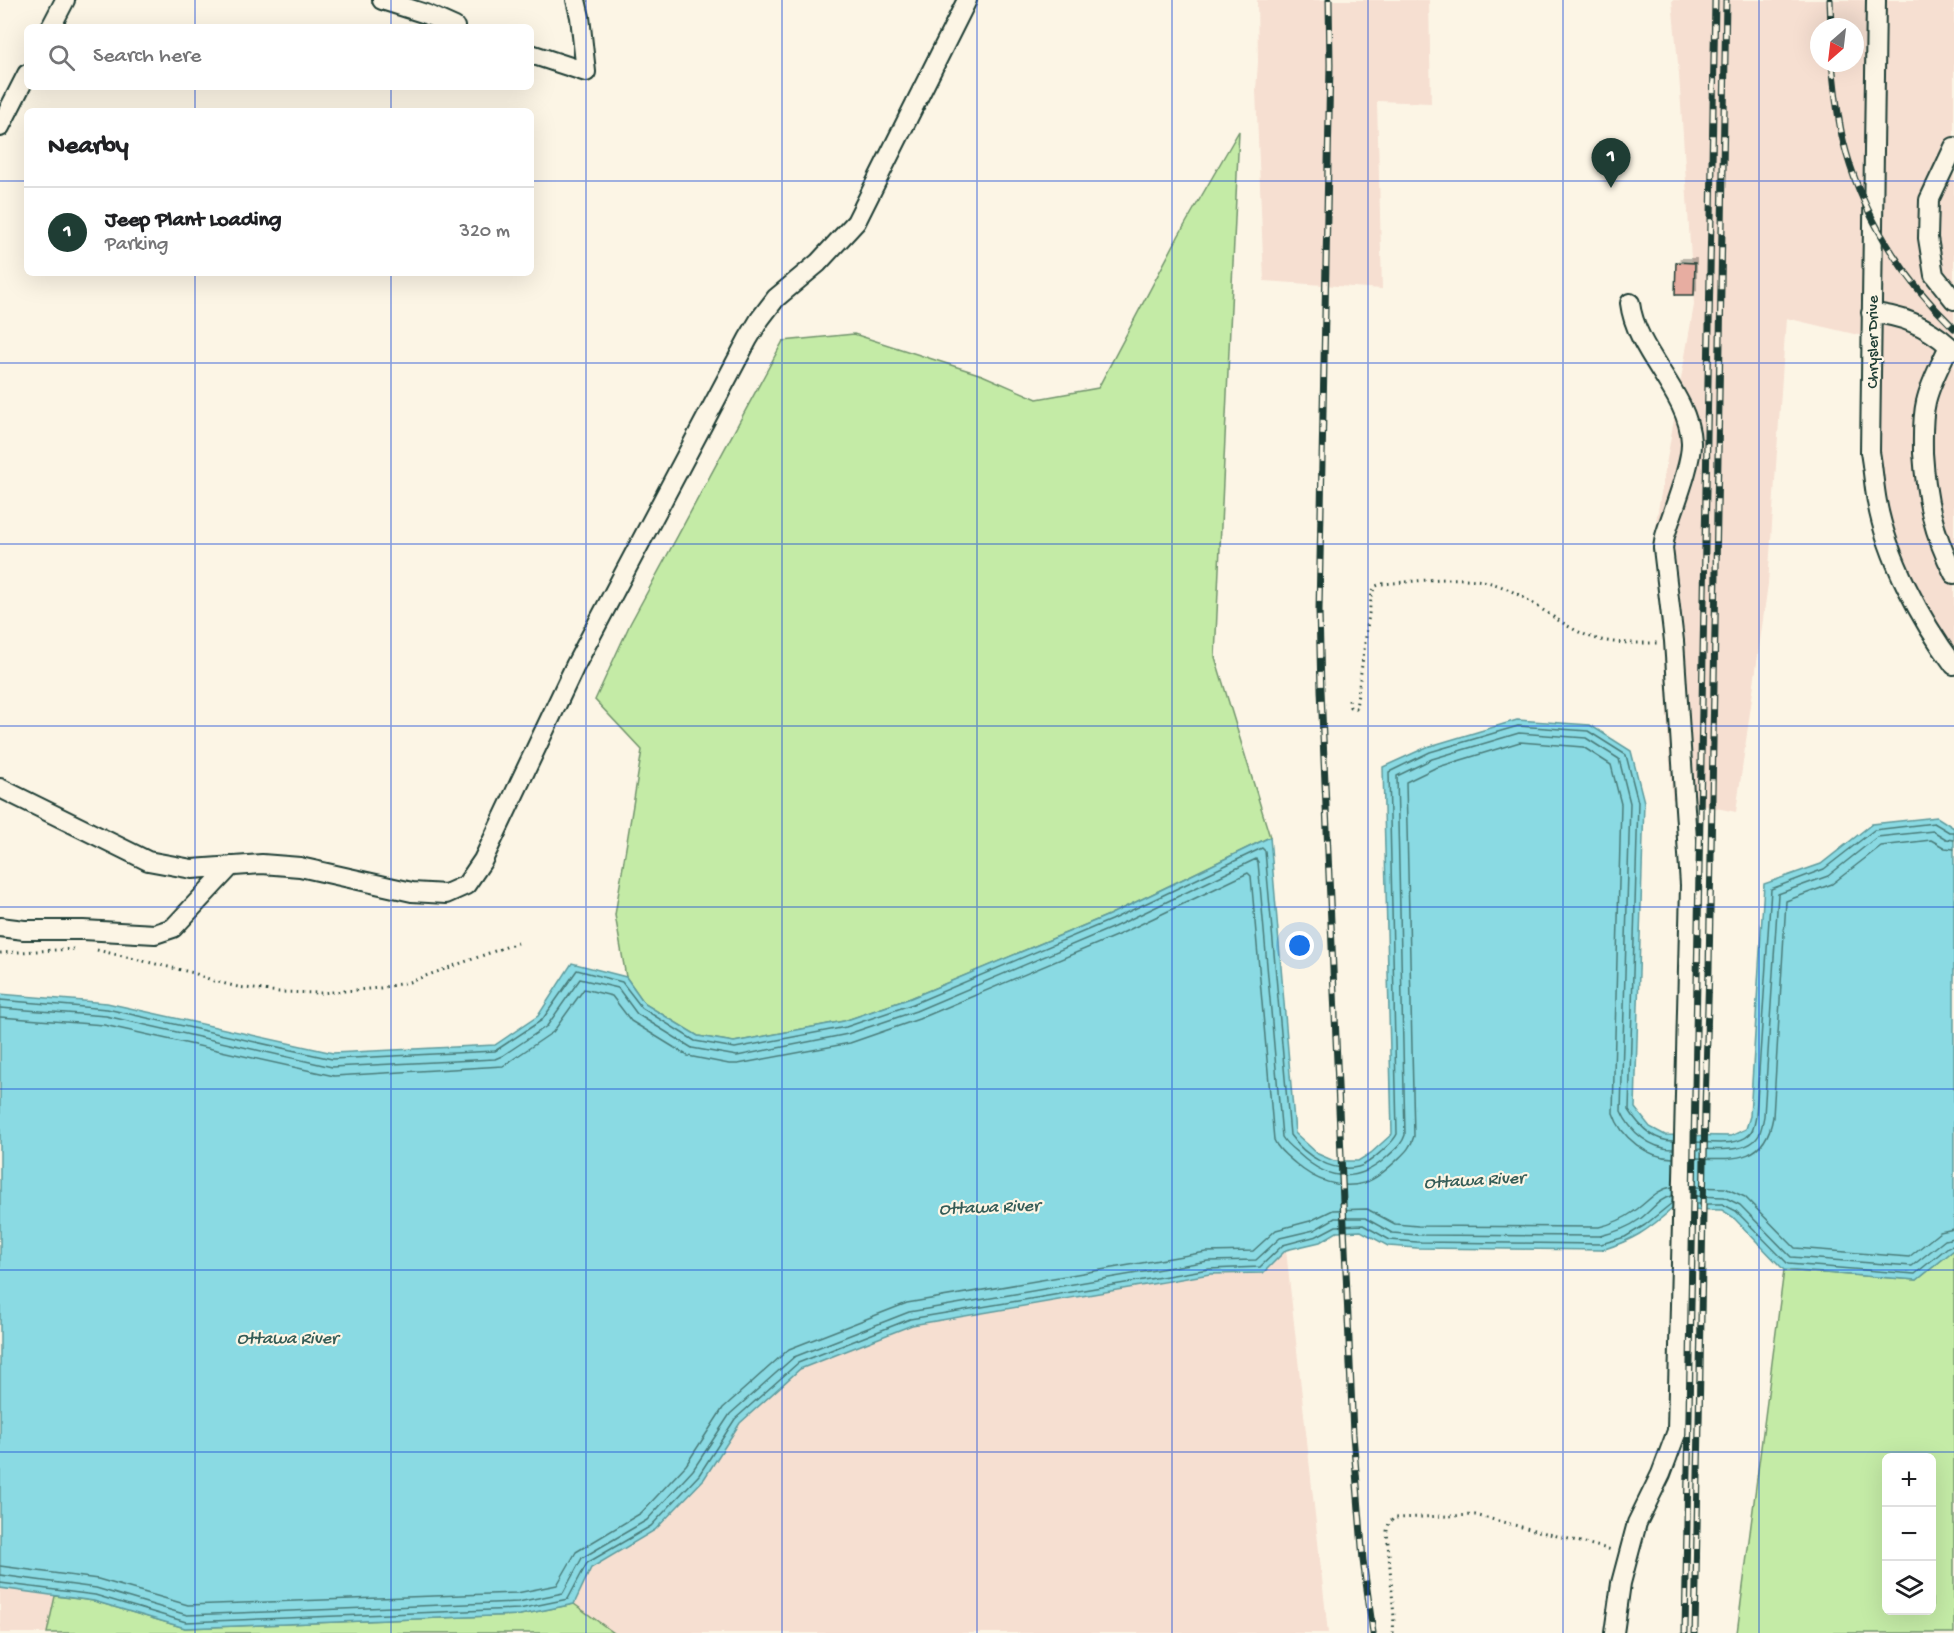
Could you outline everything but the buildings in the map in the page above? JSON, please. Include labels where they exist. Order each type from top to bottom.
[{"type":"street","points":[[53,24],[65,0]]},
{"type":"street","points":[[382,0],[449,24]]},
{"type":"street","points":[[534,55],[586,72],[576,0]]},
{"type":"street","points":[[0,788],[148,861],[192,868],[262,864],[300,867],[412,892],[446,894],[466,885],[483,860],[575,666],[748,339],[776,298],[818,263],[856,222],[967,0]]},
{"type":"street","name":"Chrysler Drive","points":[[1876,0],[1870,452],[1877,504],[1891,548],[1911,595],[1934,638],[1954,665]]},
{"type":"street","points":[[0,127],[24,80]]},
{"type":"street","points":[[1954,147],[1929,200],[1928,238],[1934,275],[1954,300]]},
{"type":"street","points":[[1614,1633],[1621,1583],[1637,1522],[1661,1474],[1677,1431],[1690,885],[1674,643],[1664,548],[1665,536],[1689,459],[1691,442],[1686,417],[1635,328],[1630,303]]},
{"type":"street","points":[[1871,313],[1891,314],[1905,318],[1937,335],[1952,348],[1931,384],[1925,403],[1923,436],[1925,489],[1930,515],[1948,550],[1954,574]]},
{"type":"street","points":[[0,927],[24,930],[83,930],[154,934],[173,928],[231,866]]},
{"type":"path","points":[[1349,700],[1350,707],[1356,708],[1372,592],[1376,586],[1381,584],[1461,580],[1492,583],[1521,595],[1581,632],[1597,639],[1614,642],[1674,643]]},
{"type":"path","points":[[90,949],[170,967],[238,987],[279,992],[321,993],[380,988],[409,982],[517,942]]},
{"type":"path","points":[[0,953],[80,949]]},
{"type":"path","points":[[1393,1633],[1387,1532],[1389,1523],[1394,1518],[1475,1515],[1629,1555]]},
{"type":"shaded area","points":[[1257,0],[1429,0],[1431,103],[1377,101],[1382,289],[1264,281],[1256,91]]},
{"type":"shaded area","points":[[1672,0],[1876,0],[1871,338],[1786,318],[1768,584],[1736,812],[1672,799],[1656,522],[1694,305]]},
{"type":"shaded area","points":[[1878,0],[1954,0],[1954,665],[1911,595],[1870,452]]},
{"type":"shaded area","points":[[1286,1250],[1328,1633],[0,1633],[0,1588],[94,1601],[574,1604],[591,1568],[655,1530],[704,1479],[740,1423],[800,1369],[912,1325],[1210,1274],[1263,1273]]},
{"type":"green space","points":[[1239,131],[1215,657],[1270,837],[1109,915],[911,998],[844,1021],[734,1042],[698,1036],[645,1004],[626,977],[615,915],[642,750],[595,700],[630,624],[783,341],[854,334],[982,375],[1037,399],[1098,388],[1179,235]]},
{"type":"green space","points":[[1954,1250],[1954,1633],[1737,1633],[1784,1270],[1917,1280]]},
{"type":"green space","points":[[55,1596],[94,1601],[185,1628],[520,1615],[574,1604],[614,1633],[47,1633]]},
{"type":"water","name":"Ottawa River","points":[[1517,720],[1590,725],[1631,751],[1644,802],[1635,1108],[1650,1127],[1665,1135],[1731,1136],[1746,1129],[1750,1116],[1764,884],[1821,864],[1872,824],[1937,817],[1954,828],[1954,1250],[1917,1280],[1784,1270],[1733,1217],[1722,1210],[1672,1209],[1639,1234],[1602,1250],[1417,1248],[1388,1246],[1361,1231],[1337,1232],[1320,1242],[1286,1250],[1263,1273],[1210,1274],[912,1325],[800,1369],[740,1423],[704,1479],[655,1530],[591,1568],[574,1604],[520,1615],[185,1628],[94,1601],[0,1588],[0,994],[107,1003],[333,1053],[495,1045],[538,1016],[572,963],[626,977],[645,1004],[698,1036],[734,1042],[844,1021],[911,998],[1109,915],[1270,837],[1295,1133],[1318,1154],[1334,1161],[1358,1161],[1371,1153],[1392,1134],[1383,767],[1427,747]]},
{"type":"railway","points":[[1329,0],[1330,65],[1319,610],[1321,690],[1353,1434],[1363,1560],[1373,1633]]},
{"type":"railway","points":[[1685,1633],[1715,0]]},
{"type":"railway","points":[[1695,1633],[1726,0]]},
{"type":"railway","points":[[1830,0],[1831,18]]},
{"type":"railway","points":[[1833,72],[1841,131],[1860,192],[1872,218],[1885,242],[1917,288],[1954,328]]},
{"type":"place","name":"Jeep Plant Loading","points":[[1611,188]]}]
